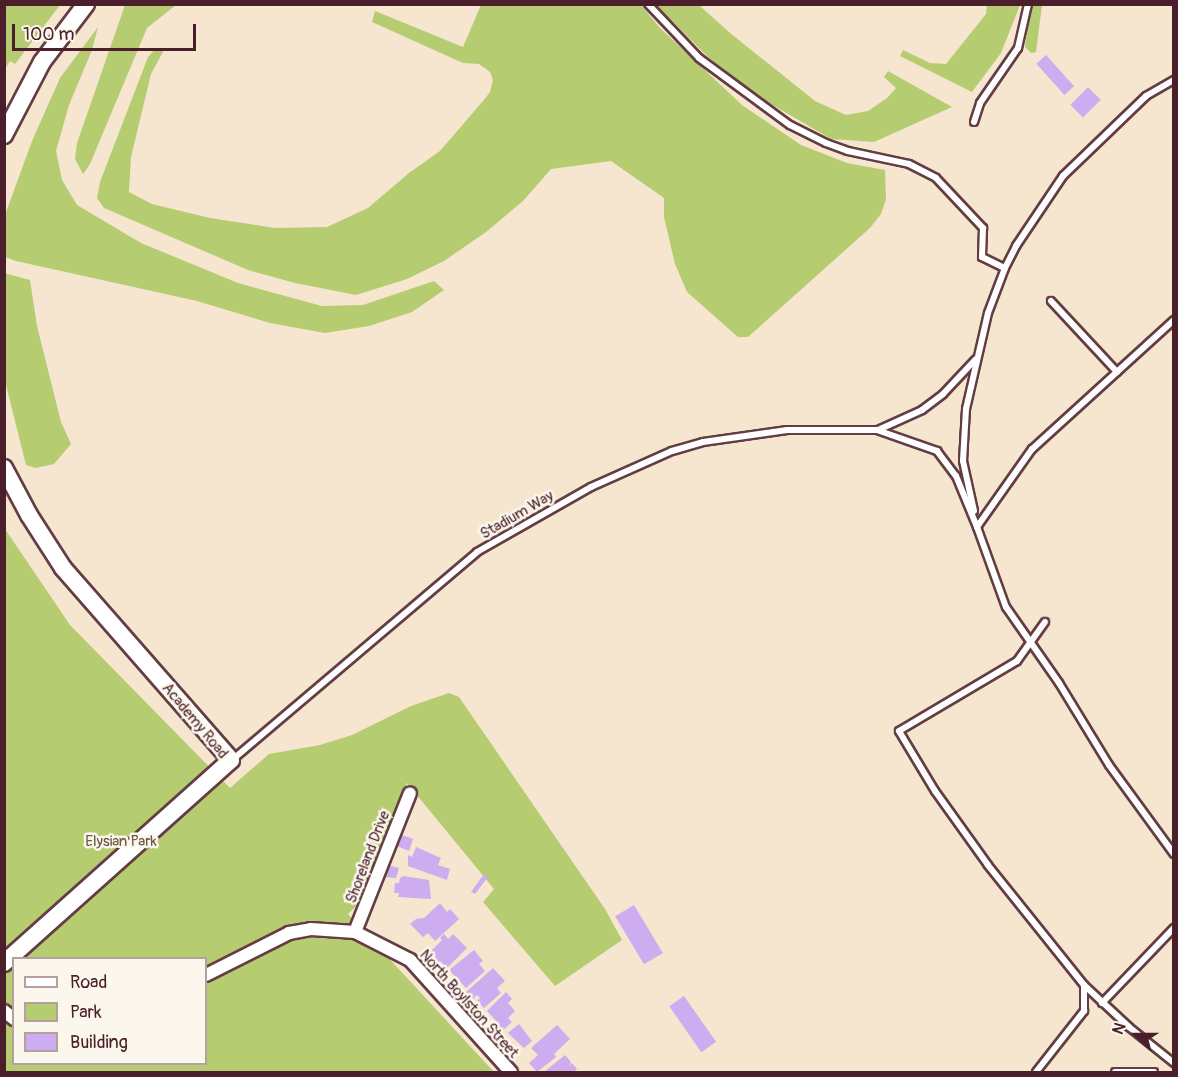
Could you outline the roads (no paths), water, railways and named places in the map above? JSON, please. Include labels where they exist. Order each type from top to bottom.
[{"type":"main road","points":[[4,135],[42,62],[86,4]]},
{"type":"main road","name":"Academy Road","points":[[4,468],[35,525],[63,568],[231,760],[4,963]]},
{"type":"street","name":"Shoreland Drive","points":[[355,932],[410,793]]},
{"type":"street","name":"North Boylston Street","points":[[207,974],[289,933],[311,929],[355,932],[410,960],[511,1072]]},
{"type":"lane","points":[[648,4],[699,58],[790,126],[837,147],[909,164],[936,178],[983,228],[982,257],[1005,268]]},
{"type":"lane","points":[[974,122],[980,103],[1018,48],[1028,4]]},
{"type":"lane","points":[[1173,80],[1146,96],[1067,173],[1016,246],[988,314],[976,360],[966,408],[963,461],[977,527],[1006,607],[1059,683],[1109,765],[1173,854]]},
{"type":"lane","points":[[1052,301],[1117,372]]},
{"type":"lane","points":[[977,527],[1032,449],[1173,321]]},
{"type":"lane","name":"Stadium Way","points":[[877,430],[922,410],[943,394],[976,360]]},
{"type":"lane","name":"Stadium Way","points":[[231,760],[477,552],[591,488],[672,451],[703,442],[788,430],[877,430],[937,451],[956,476],[977,527]]},
{"type":"lane","points":[[1045,622],[1017,661],[899,731],[936,791],[988,865],[1084,985],[1173,1063]]},
{"type":"lane","points":[[1102,1003],[1173,928]]},
{"type":"lane","points":[[1036,1072],[1084,1011],[1084,985]]},
{"type":"lane","points":[[1115,1072],[1155,1072]]},
{"type":"park label","name":"Elysian Park","points":[[121,842]]}]
